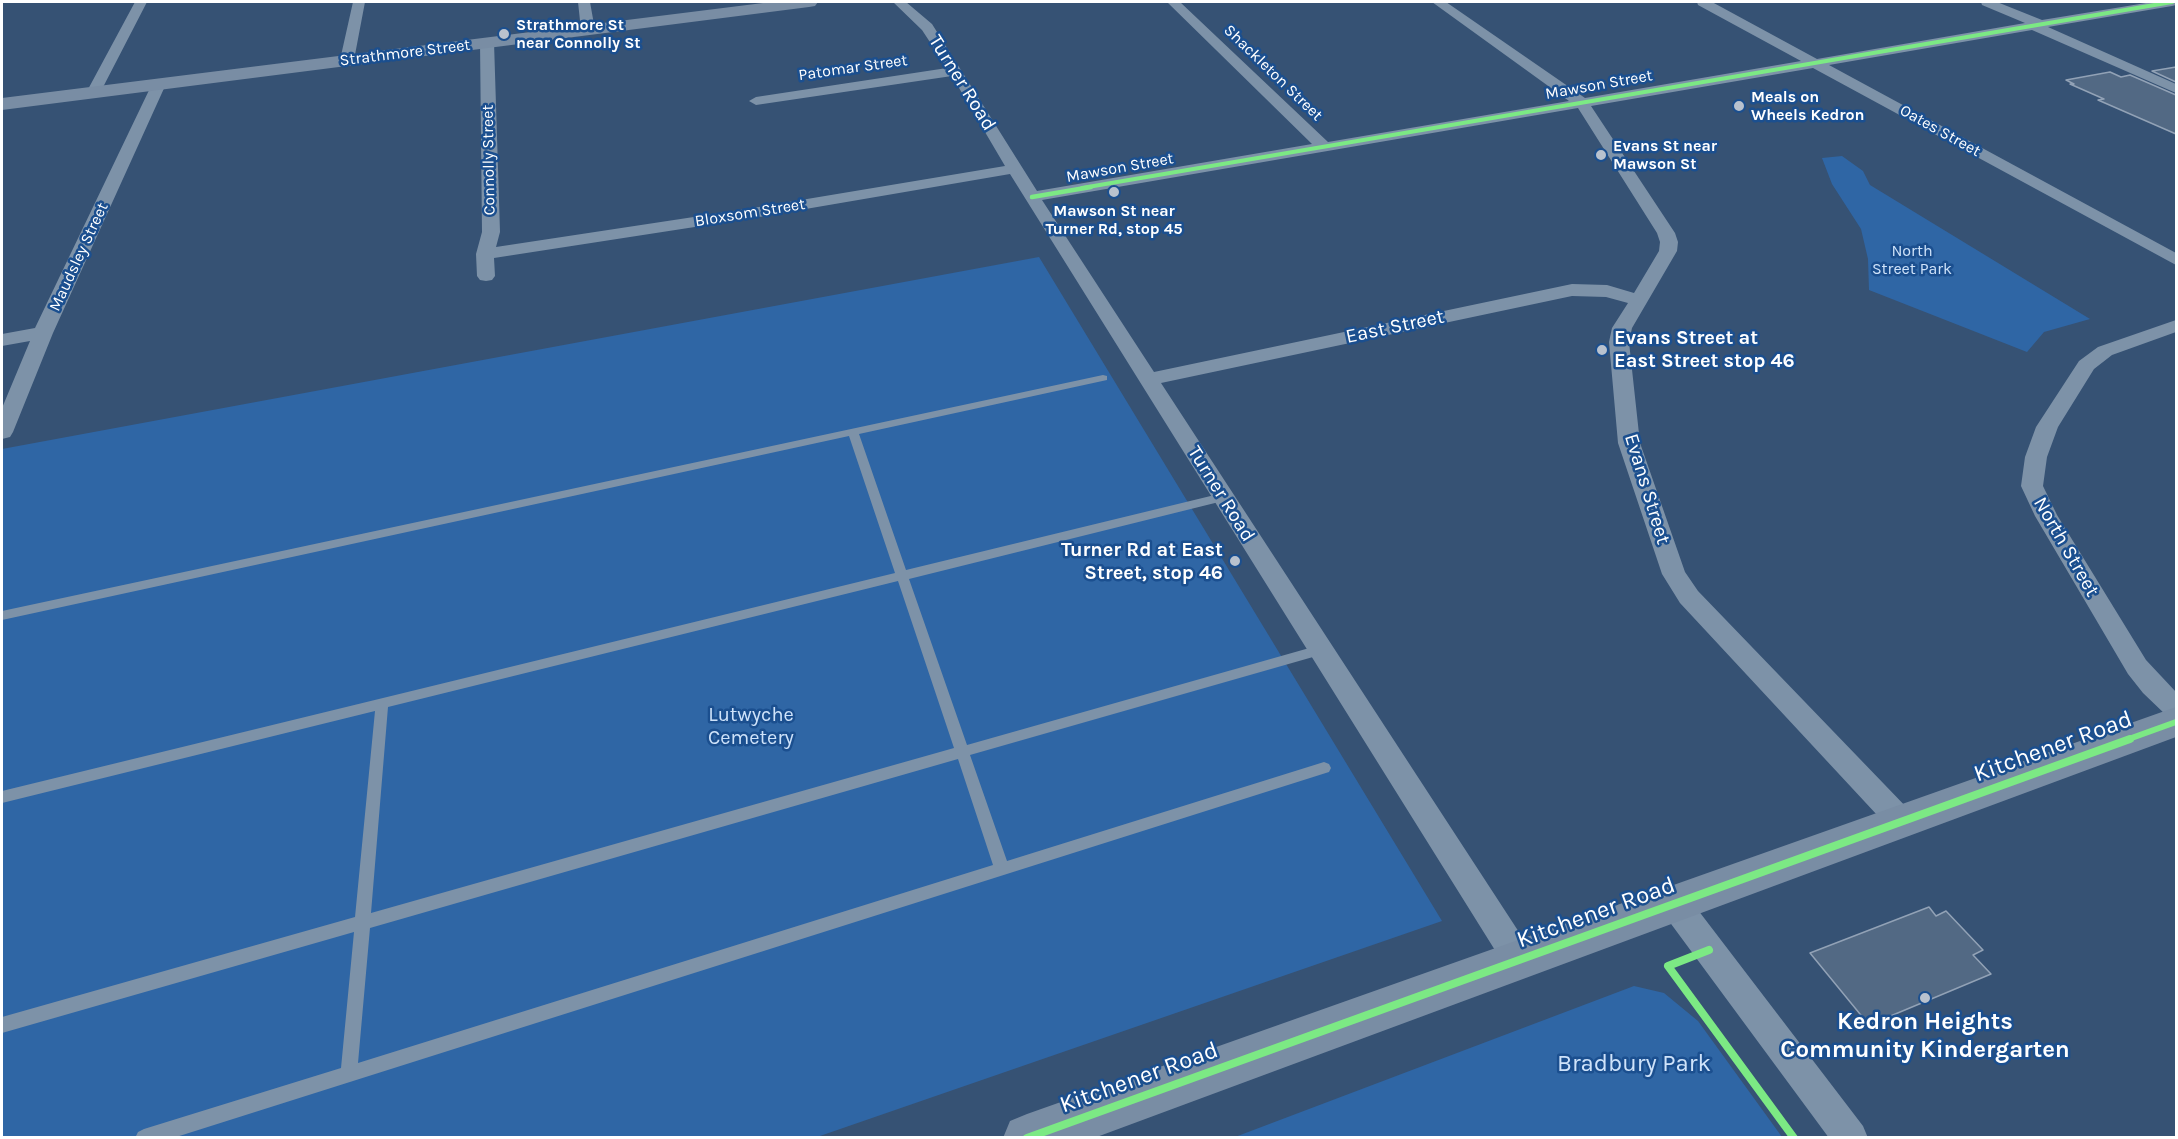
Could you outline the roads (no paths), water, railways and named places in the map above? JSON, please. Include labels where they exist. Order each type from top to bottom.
[{"type":"street","points":[[93,93],[141,2]]},
{"type":"street","points":[[347,60],[359,2]]},
{"type":"street","points":[[584,2],[588,30]]},
{"type":"street","name":"Strathmore Street","points":[[2,105],[809,2]]},
{"type":"street","name":"Turner Road","points":[[899,2],[927,27],[956,71],[1014,169],[1519,960]]},
{"type":"street","name":"Turner Road","points":[[920,2],[927,27]]},
{"type":"street","name":"Shackleton Street","points":[[1173,2],[1323,146]]},
{"type":"street","name":"Evans Street","points":[[1438,2],[1581,102],[1669,242],[1662,263],[1622,328],[1619,342],[1629,443],[1674,574],[1689,597],[1901,821]]},
{"type":"street","name":"Oates Street","points":[[1703,2],[2176,260]]},
{"type":"street","points":[[1987,2],[2176,89]]},
{"type":"street","name":"Mawson Street","points":[[1032,197],[2172,2]]},
{"type":"street","name":"Connolly Street","points":[[486,276],[485,254],[491,232],[487,42]]},
{"type":"street","name":"Patomar Street","points":[[756,101],[956,71]]},
{"type":"street","name":"Maudsley Street","points":[[2,432],[43,333],[159,84]]},
{"type":"street","name":"Bloxsom Street","points":[[485,254],[753,213],[1014,169]]},
{"type":"street","name":"East Street","points":[[1150,380],[1572,290],[1607,291],[1639,300]]},
{"type":"street","name":"North Street","points":[[2175,328],[2104,351],[2086,365],[2047,427],[2036,457],[2032,486],[2046,516],[2137,667],[2152,686],[2176,708]]},
{"type":"street","points":[[2,340],[43,333]]},
{"type":"street","name":"Kitchener Road","points":[[1027,1137],[2176,722]]},
{"type":"street","points":[[1674,903],[1851,1137]]},
{"type":"lane","points":[[2,615],[1103,378]]},
{"type":"lane","points":[[853,432],[1002,869]]},
{"type":"lane","points":[[2,797],[1223,497]]},
{"type":"lane","points":[[2,1025],[1320,651]]},
{"type":"lane","points":[[349,1073],[382,704]]},
{"type":"lane","points":[[144,1137],[1324,768]]},
{"type":"place","name":"Strathmore St near Connolly St","points":[[504,34]]},
{"type":"place","name":"Meals on Wheels Kedron","points":[[1739,106]]},
{"type":"place","name":"Evans St near Mawson St","points":[[1601,155]]},
{"type":"place","name":"Mawson St near Turner Rd, stop 45","points":[[1114,192]]},
{"type":"place","name":"Evans Street at East Street stop 46","points":[[1602,350]]},
{"type":"place","name":"Turner Rd at East Street, stop 46","points":[[1235,561]]},
{"type":"place","name":"Kedron Heights Community Kindergarten","points":[[1925,998]]},
{"type":"park label","name":"North Street Park","points":[[1912,260]]},
{"type":"park label","name":"Lutwyche Cemetery","points":[[751,726]]},
{"type":"park label","name":"Bradbury Park","points":[[1634,1064]]}]
